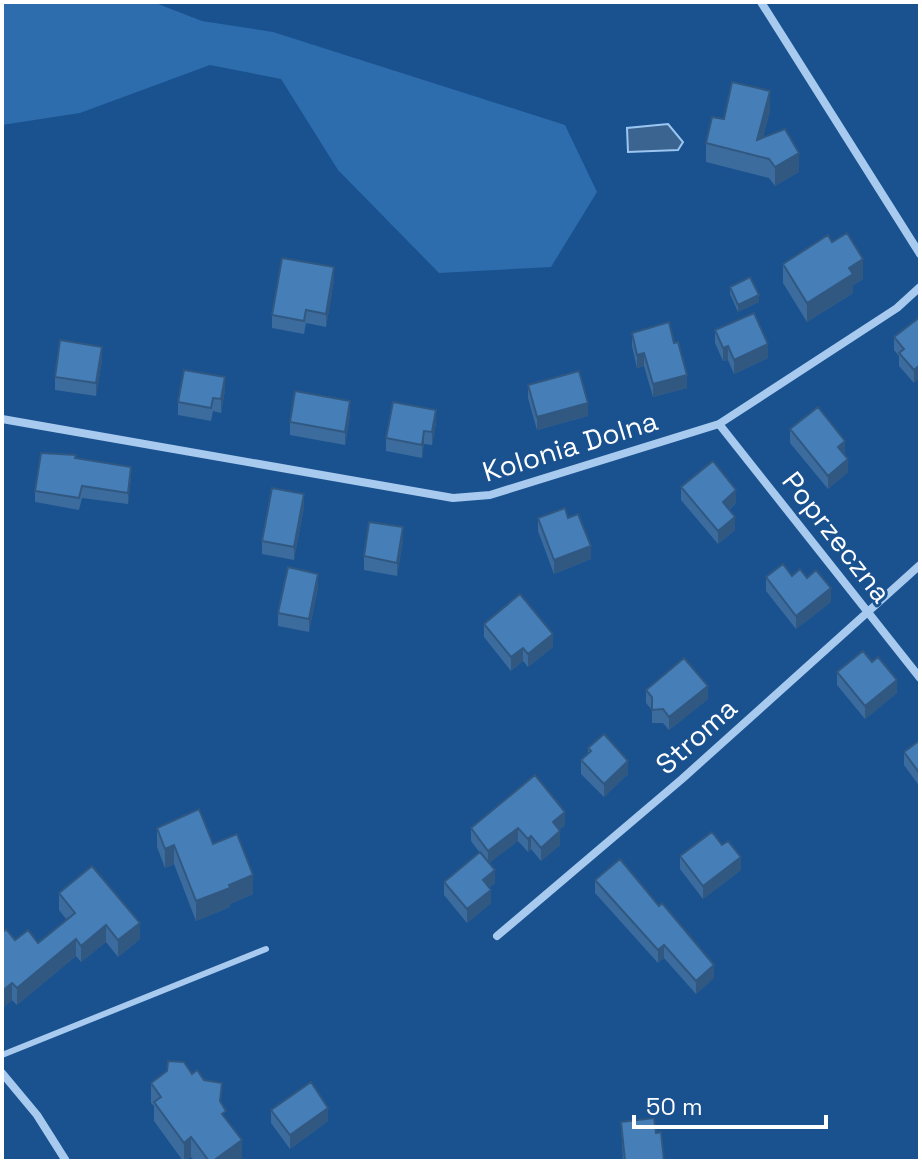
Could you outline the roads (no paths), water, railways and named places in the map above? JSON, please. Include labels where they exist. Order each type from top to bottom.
[{"type":"street","points":[[761,2],[920,254]]},
{"type":"street","name":"Kolonia Dolna","points":[[2,419],[453,498],[490,495],[719,424],[897,308],[920,287]]},
{"type":"street","name":"Poprzeczna","points":[[719,424],[920,678]]},
{"type":"street","name":"Stroma","points":[[497,936],[682,779],[920,565]]},
{"type":"street","points":[[2,1073],[37,1115],[66,1161]]},
{"type":"lane","points":[[2,1055],[266,949]]}]
